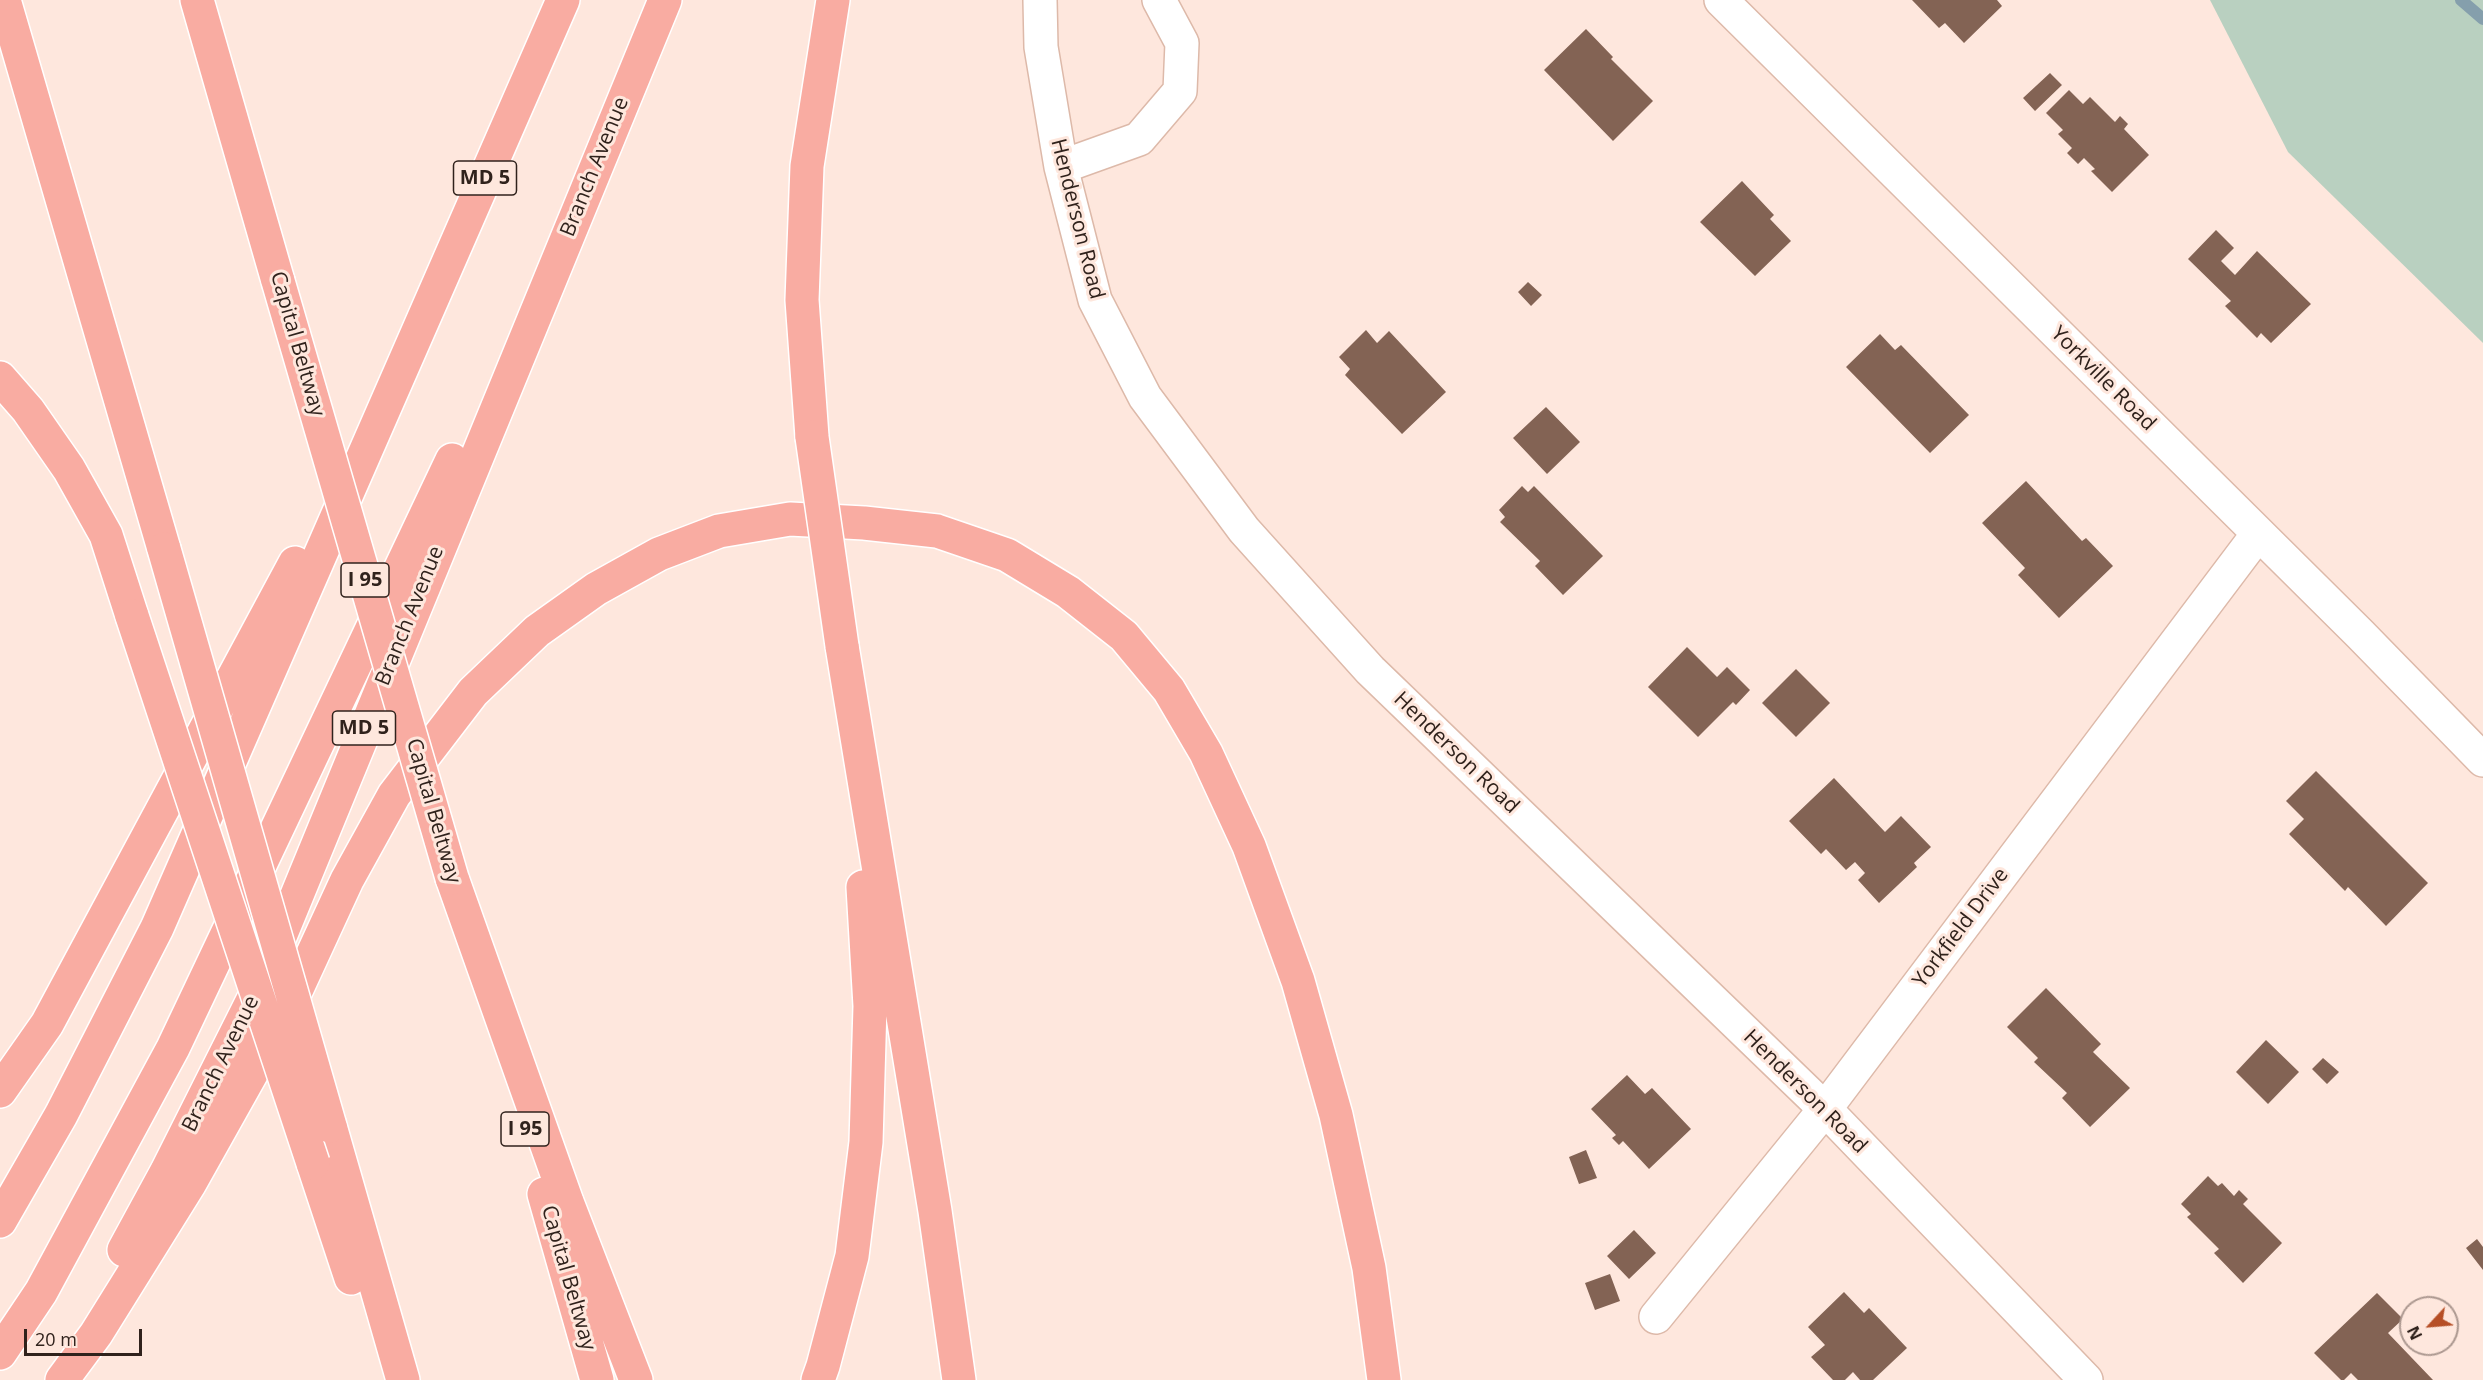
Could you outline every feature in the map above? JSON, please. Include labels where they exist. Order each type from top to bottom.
[{"type":"highway","points":[[4,0],[402,1380]]},
{"type":"highway","name":"Capital Beltway","points":[[197,0],[597,1380]]},
{"type":"highway","points":[[215,0],[278,281]]},
{"type":"highway","name":"MD 5","points":[[0,1221],[60,1115],[157,928],[563,0]]},
{"type":"highway","name":"Branch Avenue","points":[[48,1380],[82,1325],[167,1171],[258,990],[665,0]]},
{"type":"highway","points":[[833,0],[807,166],[802,300],[812,437],[842,646],[935,1211],[959,1380]]},
{"type":"highway","points":[[0,1353],[41,1292],[172,1048],[615,117]]},
{"type":"highway","points":[[0,1091],[47,1024],[407,355]]},
{"type":"highway","points":[[0,378],[28,410],[69,469],[106,535],[384,1380]]},
{"type":"highway","points":[[62,1380],[96,1334],[190,1183],[288,1008],[347,880],[393,795],[472,692],[537,631],[596,589],[659,554],[718,531],[790,519],[864,523],[937,531],[1007,555],[1068,592],[1124,636],[1169,690],[1206,753],[1249,846],[1298,981],[1336,1115],[1366,1257],[1384,1380]]},
{"type":"highway","points":[[818,1380],[852,1256],[867,1131],[870,1006],[864,899],[842,646]]},
{"type":"highway","points":[[452,878],[567,1202],[636,1380]]},
{"type":"street","name":"Henderson Road","points":[[1040,0],[1041,47],[1061,167],[1095,300],[1145,397],[1244,530],[1370,670],[1825,1109],[2086,1380]]},
{"type":"street","points":[[1061,167],[1138,139],[1180,90],[1182,43],[1159,0]]},
{"type":"street","name":"Yorkville Road","points":[[1720,0],[2483,760]]},
{"type":"street","name":"Yorkfield Drive","points":[[1656,1317],[1825,1109],[2258,534]]},
{"type":"green space","points":[[2210,0],[2483,0],[2483,343],[2288,152]]},
{"type":"building","points":[[1912,0],[1997,0],[2002,6],[1964,43],[1945,23],[1939,28]]},
{"type":"building","points":[[1586,29],[1613,57],[1611,59],[1653,101],[1613,141],[1544,70]]},
{"type":"building","points":[[2050,73],[2062,85],[2035,111],[2023,98]]},
{"type":"building","points":[[2069,90],[2083,104],[2090,97],[2115,122],[2120,116],[2128,124],[2124,129],[2149,155],[2112,192],[2091,171],[2095,169],[2084,158],[2078,164],[2067,153],[2072,148],[2058,134],[2063,130],[2046,113]]},
{"type":"building","points":[[1742,181],[1774,215],[1770,219],[1791,241],[1755,276],[1700,222]]},
{"type":"building","points":[[2216,230],[2234,248],[2221,261],[2235,275],[2257,251],[2311,304],[2271,343],[2261,333],[2257,338],[2225,306],[2231,301],[2188,259]]},
{"type":"building","points":[[1528,282],[1542,295],[1531,306],[1518,292]]},
{"type":"building","points":[[1366,330],[1377,343],[1389,331],[1446,392],[1402,434],[1345,375],[1350,369],[1339,357]]},
{"type":"building","points":[[1880,334],[1895,350],[1901,345],[1969,415],[1930,453],[1846,367]]},
{"type":"building","points":[[1546,407],[1580,442],[1547,474],[1513,438]]},
{"type":"building","points":[[2026,481],[2082,541],[2086,538],[2113,566],[2059,618],[2018,575],[2025,568],[1982,523]]},
{"type":"building","points":[[1522,486],[1528,492],[1534,486],[1603,556],[1563,595],[1535,566],[1540,561],[1500,522],[1505,517],[1499,510]]},
{"type":"building","points":[[1687,647],[1717,677],[1727,667],[1750,690],[1736,705],[1733,702],[1698,737],[1648,687]]},
{"type":"building","points":[[1796,669],[1830,703],[1796,737],[1762,703]]},
{"type":"building","points":[[2316,771],[2428,883],[2386,926],[2348,887],[2345,891],[2289,834],[2304,819],[2286,801]]},
{"type":"building","points":[[1834,778],[1885,832],[1901,816],[1931,847],[1914,863],[1917,867],[1879,903],[1858,880],[1865,873],[1855,862],[1846,870],[1826,849],[1821,854],[1789,821]]},
{"type":"building","points":[[2046,988],[2101,1044],[2093,1052],[2130,1088],[2090,1127],[2062,1098],[2067,1093],[2034,1062],[2038,1058],[2007,1027]]},
{"type":"building","points":[[2266,1040],[2299,1072],[2268,1104],[2236,1072]]},
{"type":"building","points":[[2323,1058],[2339,1072],[2327,1084],[2312,1069]]},
{"type":"building","points":[[1627,1075],[1645,1094],[1652,1088],[1691,1129],[1649,1169],[1623,1141],[1619,1145],[1612,1138],[1616,1135],[1591,1109]]},
{"type":"building","points":[[1586,1150],[1597,1178],[1579,1184],[1569,1157]]},
{"type":"building","points":[[2208,1176],[2218,1186],[2222,1183],[2234,1196],[2239,1190],[2248,1199],[2243,1204],[2282,1243],[2243,1283],[2214,1253],[2219,1249],[2187,1217],[2191,1214],[2181,1204]]},
{"type":"building","points":[[1634,1230],[1656,1253],[1629,1279],[1607,1256]]},
{"type":"building","points":[[2477,1239],[2483,1247],[2483,1270],[2466,1248]]},
{"type":"building","points":[[1610,1274],[1620,1301],[1595,1310],[1585,1283]]},
{"type":"building","points":[[1844,1292],[1864,1313],[1869,1308],[1907,1348],[1873,1380],[1860,1380],[1853,1372],[1845,1380],[1833,1380],[1811,1357],[1825,1345],[1808,1327]]},
{"type":"building","points":[[2377,1293],[2399,1315],[2399,1323],[2388,1333],[2399,1344],[2399,1356],[2410,1356],[2433,1380],[2358,1380],[2351,1373],[2341,1380],[2314,1353]]},
{"type":"waterway","points":[[2461,0],[2483,19]]}]
